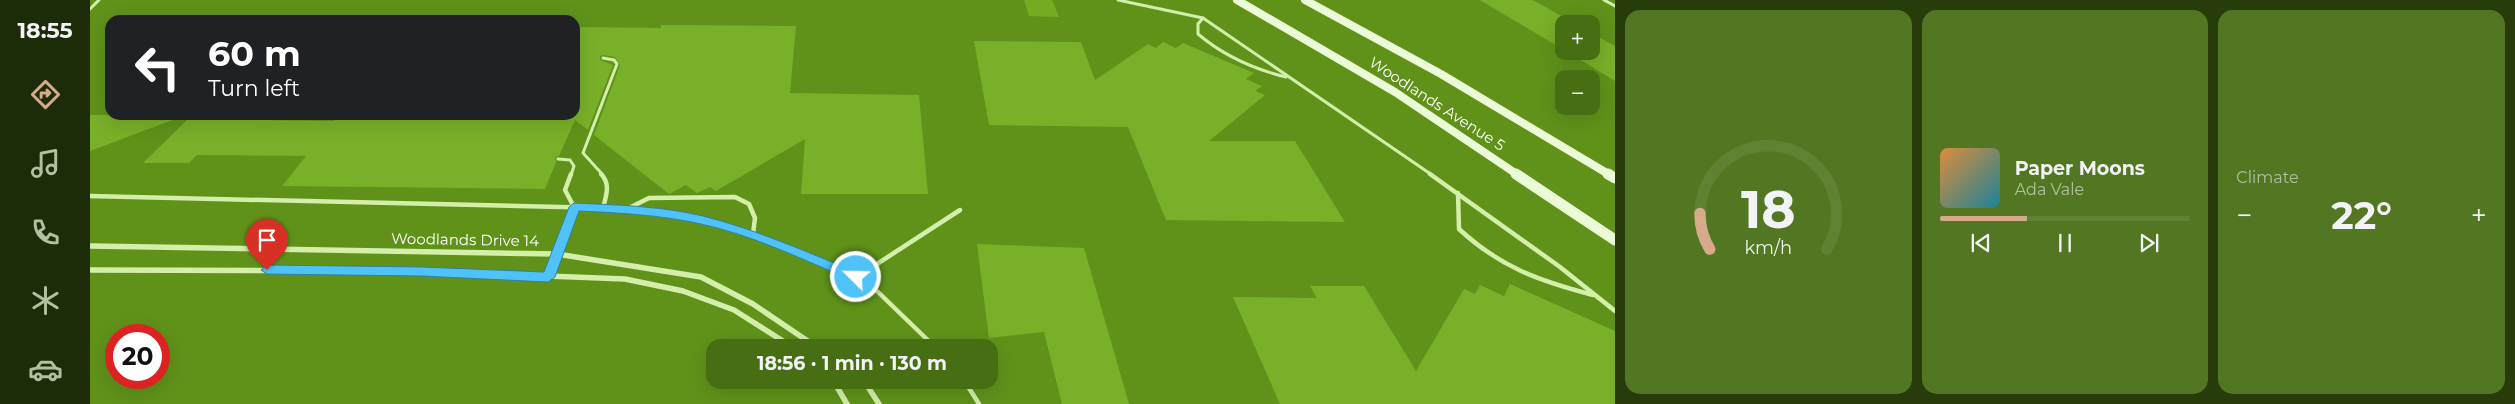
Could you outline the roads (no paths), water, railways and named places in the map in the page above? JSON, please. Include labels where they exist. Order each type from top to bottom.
[{"type":"main road","name":"Woodlands Avenue 5","points":[[1237,0],[1395,92],[1615,240]]},
{"type":"main road","name":"Woodlands Avenue 5","points":[[1305,0],[1441,74],[1615,178]]},
{"type":"street","name":"Woodlands Drive 14","points":[[90,246],[557,254],[701,277],[753,304],[805,339]]},
{"type":"street","points":[[90,270],[422,271],[625,279],[683,291],[734,310],[780,339]]},
{"type":"street","points":[[838,389],[847,404]]},
{"type":"street","points":[[869,389],[879,404]]},
{"type":"lane","points":[[90,9],[99,0]]},
{"type":"lane","points":[[1118,0],[1203,18],[1382,139],[1458,193],[1560,267],[1615,311]]},
{"type":"lane","points":[[1604,0],[1615,6]]},
{"type":"lane","points":[[1203,18],[1198,24],[1198,34],[1210,46],[1238,62],[1268,73],[1289,77]]},
{"type":"lane","points":[[603,58],[614,60],[617,64],[584,146],[583,153],[608,181],[609,187],[603,208]]},
{"type":"lane","points":[[548,277],[574,207],[565,190],[574,166],[570,160],[558,160]]},
{"type":"lane","points":[[1458,193],[1459,229],[1478,248],[1499,263],[1542,282],[1595,295]]},
{"type":"lane","points":[[90,196],[603,208],[627,209],[702,220],[753,234],[856,277],[893,304],[927,339]]},
{"type":"lane","points":[[627,209],[649,198],[735,196],[749,204],[755,218],[753,234]]},
{"type":"lane","points":[[856,277],[960,210]]},
{"type":"lane","points":[[970,389],[979,404]]}]
